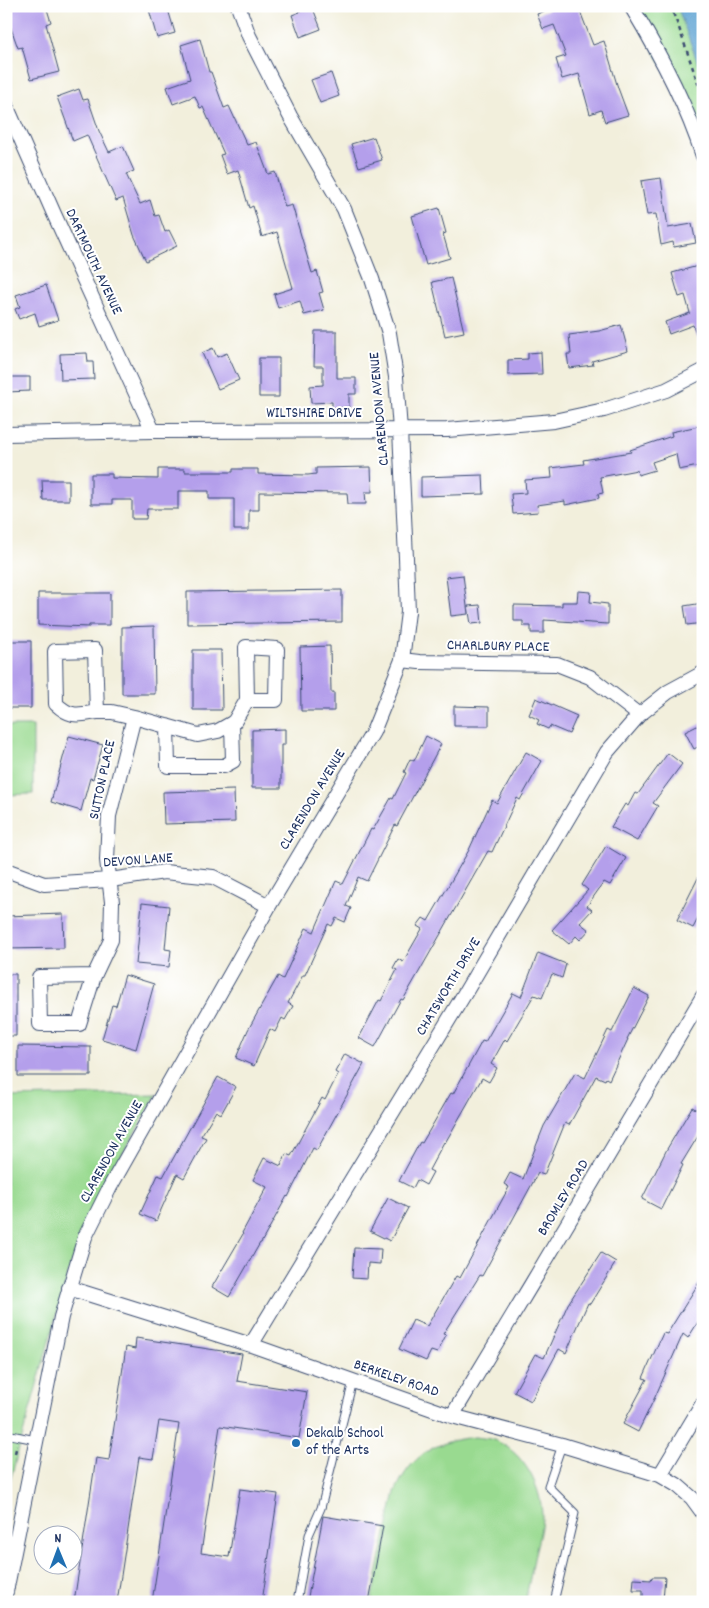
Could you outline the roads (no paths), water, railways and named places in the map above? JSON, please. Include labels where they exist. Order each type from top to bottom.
[{"type":"street","name":"CLARENDON AVENUE","points":[[6,1592],[61,1316],[85,1237],[110,1187],[268,906],[373,732],[402,660],[408,612],[400,430],[396,377],[389,333],[372,279],[344,210],[290,116],[249,36],[238,6]]},
{"type":"street","points":[[631,6],[660,55],[703,156]]},
{"type":"street","name":"DARTMOUTH AVENUE","points":[[6,105],[153,432]]},
{"type":"street","name":"WILTSHIRE DRIVE","points":[[6,434],[448,430],[554,421],[604,410],[666,390],[703,370]]},
{"type":"street","points":[[97,712],[95,650],[55,651],[56,704],[64,711],[76,716],[97,712],[112,712],[198,734],[218,731],[232,723],[247,700]]},
{"type":"street","name":"CHARLBURY PLACE","points":[[402,660],[420,662],[557,664],[590,677],[639,715]]},
{"type":"street","name":"CHATSWORTH DRIVE","points":[[251,1345],[460,1001],[607,752],[639,715],[668,692],[703,674]]},
{"type":"street","name":"SUTTON PLACE","points":[[94,976],[39,977],[40,1024],[79,1024],[94,976],[111,940],[112,902],[107,860],[109,816],[134,717]]},
{"type":"street","points":[[167,726],[168,766],[224,766],[233,761],[232,723]]},
{"type":"street","name":"DEVON LANE","points":[[6,870],[44,884],[110,880],[164,872],[213,877],[268,906]]},
{"type":"street","name":"BROMLEY ROAD","points":[[452,1416],[703,996]]},
{"type":"street","name":"BERKELEY ROAD","points":[[69,1288],[251,1345],[452,1416],[562,1445],[660,1475],[677,1485],[692,1498],[703,1513]]},
{"type":"street","points":[[660,1475],[703,1403]]},
{"type":"lane","points":[[297,1602],[309,1535],[321,1508],[353,1381]]},
{"type":"lane","points":[[6,1434],[36,1440]]},
{"type":"lane","points":[[554,1602],[575,1513],[548,1486],[562,1445]]},
{"type":"water","points":[[677,6],[703,6],[703,77]]},
{"type":"place","name":"Dekalb School of the Arts","points":[[296,1443]]}]
